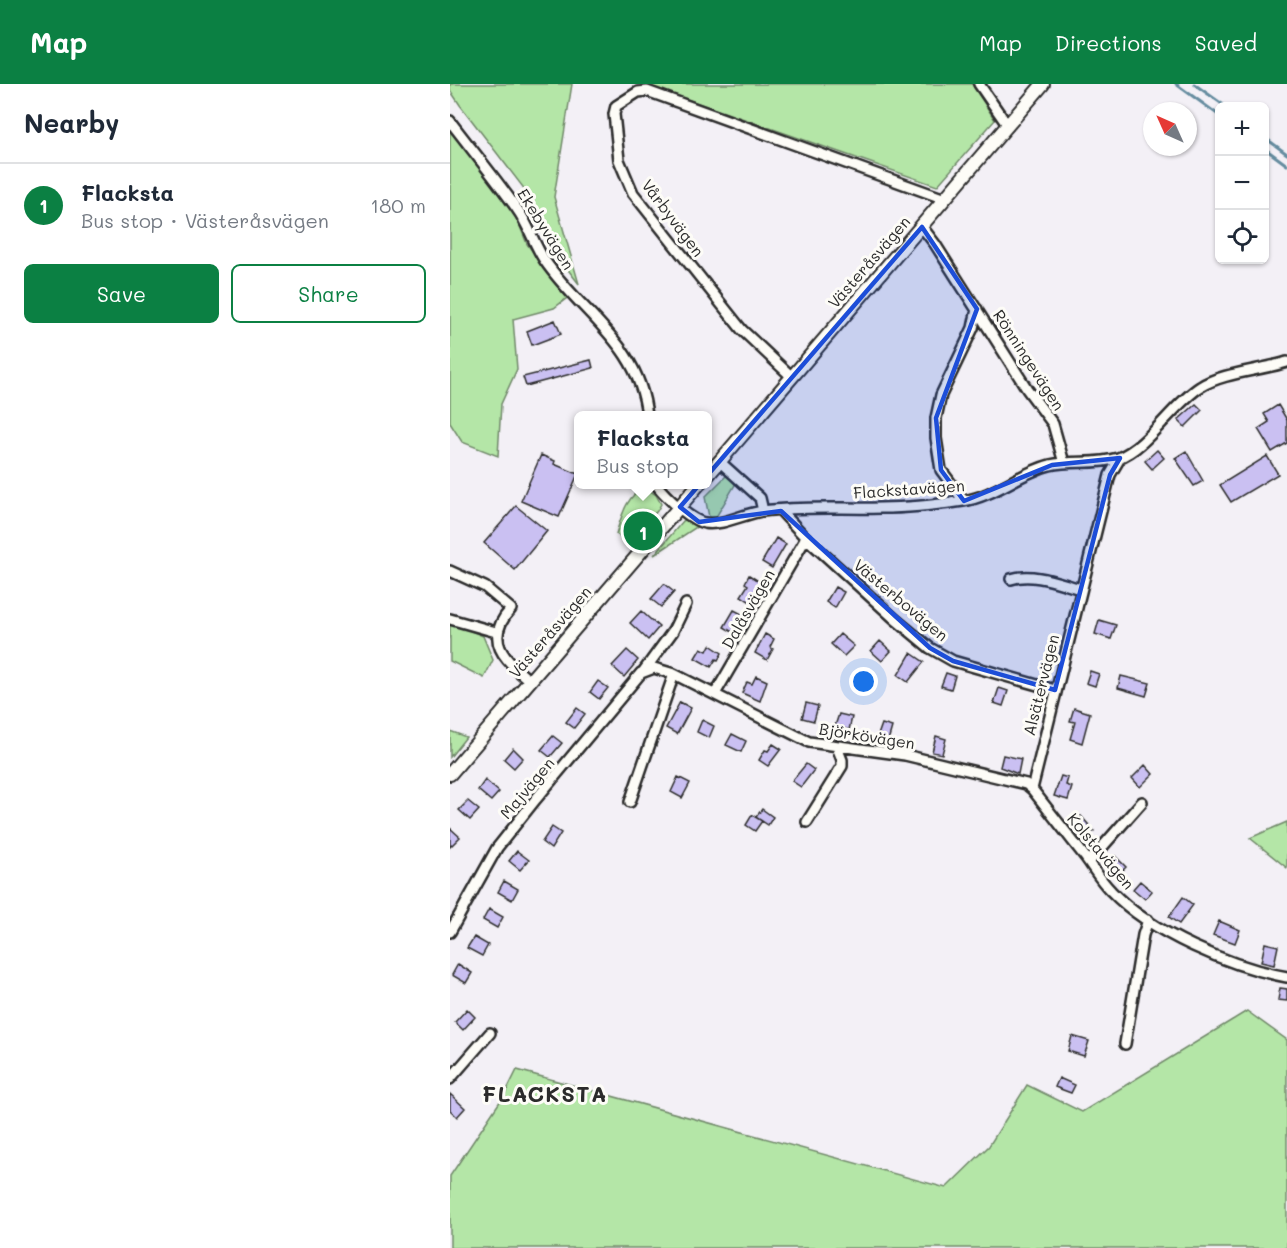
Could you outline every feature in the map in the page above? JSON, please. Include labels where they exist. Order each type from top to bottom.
[{"type":"street","points":[[979,84],[1008,126]]},
{"type":"street","name":"Västeråsvägen","points":[[712,470],[1043,84]]},
{"type":"street","name":"Vårbyvägen","points":[[792,377],[742,330],[633,193],[619,160],[614,114],[616,106],[638,92],[647,91],[945,199]]},
{"type":"street","name":"Ekebyvägen","points":[[450,121],[518,209],[546,262],[570,292],[620,346],[638,380],[646,411]]},
{"type":"street","name":"Rönningevägen","points":[[922,227],[1027,389],[1053,424],[1064,464]]},
{"type":"street","name":"Rönningevägen","points":[[964,501],[946,478],[938,462],[936,418],[941,395],[973,328],[977,309]]},
{"type":"street","name":"Flackstavägen","points":[[680,507],[699,522],[709,524],[763,511],[809,508],[884,508],[964,501],[997,491],[1041,468],[1120,458],[1143,441],[1186,397],[1202,386],[1214,380],[1287,362]]},
{"type":"street","name":"Alsätervägen","points":[[1032,789],[1110,475],[1120,458]]},
{"type":"street","points":[[719,461],[760,498],[763,511]]},
{"type":"street","points":[[660,489],[667,498],[680,507]]},
{"type":"street","name":"Västeråsvägen","points":[[450,774],[695,489]]},
{"type":"street","name":"Västerbovägen","points":[[781,511],[806,538],[930,648],[953,661],[1055,690]]},
{"type":"street","name":"Dalåsvägen","points":[[715,694],[806,538]]},
{"type":"street","points":[[450,571],[485,586],[511,609],[499,624],[496,632],[503,656],[530,681]]},
{"type":"street","points":[[1011,579],[1031,576],[1081,589]]},
{"type":"street","name":"Majvägen","points":[[450,932],[497,848],[641,674],[673,631],[686,604]]},
{"type":"street","points":[[450,618],[496,632]]},
{"type":"street","points":[[630,802],[674,674],[654,668],[641,674]]},
{"type":"street","name":"Björkövägen","points":[[674,674],[809,742],[905,755],[1026,784],[1032,789]]},
{"type":"street","points":[[807,822],[842,766],[843,760],[837,747]]},
{"type":"street","name":"Kolstavägen","points":[[1032,789],[1112,892],[1148,920],[1220,957],[1265,973],[1287,977]]},
{"type":"street","points":[[1089,862],[1142,802]]},
{"type":"street","points":[[1125,1044],[1140,946],[1148,920]]},
{"type":"street","points":[[450,1079],[490,1033]]},
{"type":"highlighted area","points":[[922,227],[977,309],[936,418],[941,470],[964,501],[1052,465],[1120,458],[1110,475],[1055,690],[953,661],[930,648],[781,511],[699,522],[680,507]]},
{"type":"green space","points":[[450,84],[572,84],[554,197],[579,284],[566,267],[534,211],[526,191],[460,105],[450,90]]},
{"type":"green space","points":[[643,84],[972,84],[995,120],[937,186]]},
{"type":"green space","points":[[450,130],[493,181],[513,209],[527,244],[567,298],[554,308],[513,319],[517,369],[501,404],[498,456],[462,442],[450,423]]},
{"type":"green space","points":[[728,474],[732,474],[735,485],[716,517],[709,517],[705,497]]},
{"type":"green space","points":[[648,489],[656,495],[661,504],[641,528],[636,525],[632,534],[619,536],[616,534],[620,520],[629,501],[639,491]]},
{"type":"green space","points":[[687,519],[698,526],[654,555],[683,521]]},
{"type":"green space","points":[[450,622],[483,636],[493,660],[484,678],[450,661]]},
{"type":"green space","points":[[450,731],[466,737],[450,757]]},
{"type":"green space","points":[[1287,822],[1287,868],[1250,838]]},
{"type":"green space","points":[[1247,1011],[1287,1040],[1287,1248],[450,1248],[450,1176],[505,1094],[517,1070],[946,1188],[989,1146],[1027,1085],[1082,1112]]},
{"type":"building","points":[[555,320],[561,334],[532,345],[527,331]]},
{"type":"building","points":[[591,360],[593,368],[526,386],[523,377]]},
{"type":"building","points":[[1196,404],[1202,410],[1185,427],[1178,420]]},
{"type":"building","points":[[1278,405],[1287,420],[1287,443],[1272,452],[1258,429],[1269,422],[1264,414]]},
{"type":"building","points":[[1157,450],[1164,458],[1152,469],[1145,461]]},
{"type":"building","points":[[1186,451],[1203,481],[1194,486],[1175,458]]},
{"type":"building","points":[[541,455],[555,461],[554,464],[574,472],[574,483],[559,517],[521,501]]},
{"type":"building","points":[[1267,456],[1278,474],[1231,502],[1220,485]]},
{"type":"building","points":[[516,506],[547,531],[515,570],[484,543]]},
{"type":"building","points":[[776,538],[786,544],[772,568],[762,562]]},
{"type":"building","points":[[749,575],[763,584],[752,603],[741,596],[748,585],[745,583]]},
{"type":"building","points":[[664,584],[674,592],[661,607],[651,599]]},
{"type":"building","points":[[835,587],[844,592],[835,608],[826,602]]},
{"type":"building","points":[[734,610],[744,615],[734,633],[724,627]]},
{"type":"building","points":[[641,611],[659,627],[648,640],[630,623]]},
{"type":"building","points":[[1099,620],[1116,625],[1111,639],[1095,634]]},
{"type":"building","points":[[765,634],[774,639],[770,647],[773,649],[767,660],[755,653]]},
{"type":"building","points":[[840,634],[854,646],[844,656],[831,644]]},
{"type":"building","points":[[880,641],[891,651],[882,661],[871,651]]},
{"type":"building","points":[[710,645],[722,653],[711,667],[695,658],[701,648],[707,651]]},
{"type":"building","points":[[627,650],[638,660],[624,677],[612,666]]},
{"type":"building","points":[[911,653],[924,662],[908,682],[898,675]]},
{"type":"building","points":[[1090,671],[1099,674],[1095,686],[1086,683]]},
{"type":"building","points":[[946,673],[955,676],[951,689],[941,686]]},
{"type":"building","points":[[756,676],[767,681],[760,701],[742,693],[747,682],[752,684]]},
{"type":"building","points":[[1121,676],[1150,683],[1146,696],[1118,688]]},
{"type":"building","points":[[598,681],[608,688],[599,699],[590,692]]},
{"type":"building","points":[[999,688],[1008,691],[1003,706],[994,703]]},
{"type":"building","points":[[680,702],[691,708],[677,734],[666,728]]},
{"type":"building","points":[[806,703],[818,706],[814,721],[802,718]]},
{"type":"building","points":[[577,708],[585,714],[574,728],[566,722]]},
{"type":"building","points":[[1074,708],[1090,713],[1082,743],[1070,739],[1075,722],[1070,721]]},
{"type":"building","points":[[839,714],[852,717],[849,730],[835,726]]},
{"type":"building","points":[[702,720],[714,726],[709,738],[697,732]]},
{"type":"building","points":[[882,724],[892,727],[888,741],[877,738]]},
{"type":"building","points":[[732,734],[746,741],[741,752],[726,745]]},
{"type":"building","points":[[553,736],[562,743],[550,757],[541,750]]},
{"type":"building","points":[[936,736],[946,739],[942,754],[932,752]]},
{"type":"building","points":[[773,744],[781,749],[768,766],[759,760],[765,750],[768,751]]},
{"type":"building","points":[[513,748],[523,758],[514,768],[504,759]]},
{"type":"building","points":[[1003,755],[1021,759],[1018,774],[1000,767]]},
{"type":"building","points":[[806,764],[814,770],[801,787],[792,781]]},
{"type":"building","points":[[1145,765],[1153,774],[1140,787],[1132,778]]},
{"type":"building","points":[[1061,776],[1068,778],[1066,785],[1072,787],[1068,800],[1054,796]]},
{"type":"building","points":[[678,777],[690,783],[682,798],[671,792]]},
{"type":"building","points":[[485,780],[499,792],[491,801],[478,790]]},
{"type":"building","points":[[468,801],[479,810],[470,820],[459,810]]},
{"type":"building","points":[[762,809],[773,817],[768,825],[756,817]]},
{"type":"building","points":[[752,815],[762,821],[755,831],[746,825]]},
{"type":"building","points":[[1081,816],[1094,831],[1083,841],[1071,825]]},
{"type":"building","points":[[552,827],[561,833],[551,849],[542,842]]},
{"type":"building","points":[[450,828],[460,837],[450,847]]},
{"type":"building","points":[[517,851],[529,860],[520,870],[509,861]]},
{"type":"building","points":[[1115,856],[1126,867],[1117,876],[1107,865]]},
{"type":"building","points":[[504,881],[518,889],[512,900],[498,892]]},
{"type":"building","points":[[1140,881],[1152,891],[1145,899],[1133,889]]},
{"type":"building","points":[[1183,897],[1193,905],[1179,924],[1169,917]]},
{"type":"building","points":[[489,909],[503,917],[497,928],[483,920]]},
{"type":"building","points":[[1219,921],[1240,930],[1235,943],[1213,935]]},
{"type":"building","points":[[474,937],[488,945],[482,956],[467,948]]},
{"type":"building","points":[[1265,943],[1278,946],[1274,965],[1261,962]]},
{"type":"building","points":[[458,964],[472,973],[466,983],[452,975]]},
{"type":"building","points":[[1280,988],[1287,989],[1287,1001],[1278,1000]]},
{"type":"building","points":[[467,1009],[475,1017],[463,1030],[455,1022]]},
{"type":"building","points":[[1072,1036],[1089,1041],[1084,1056],[1068,1051]]},
{"type":"building","points":[[1059,1078],[1075,1085],[1071,1093],[1055,1087]]},
{"type":"building","points":[[450,1094],[465,1108],[457,1117],[450,1110]]},
{"type":"waterway","points":[[1176,84],[1215,112]]},
{"type":"waterway","points":[[1194,84],[1219,102]]},
{"type":"waterway","points":[[1269,141],[1287,154]]},
{"type":"waterway","points":[[1269,152],[1287,165]]},
{"type":"place","name":"Flacksta","points":[[643,531]]},
{"type":"district","name":"FLACKSTA","points":[[545,1094]]}]
